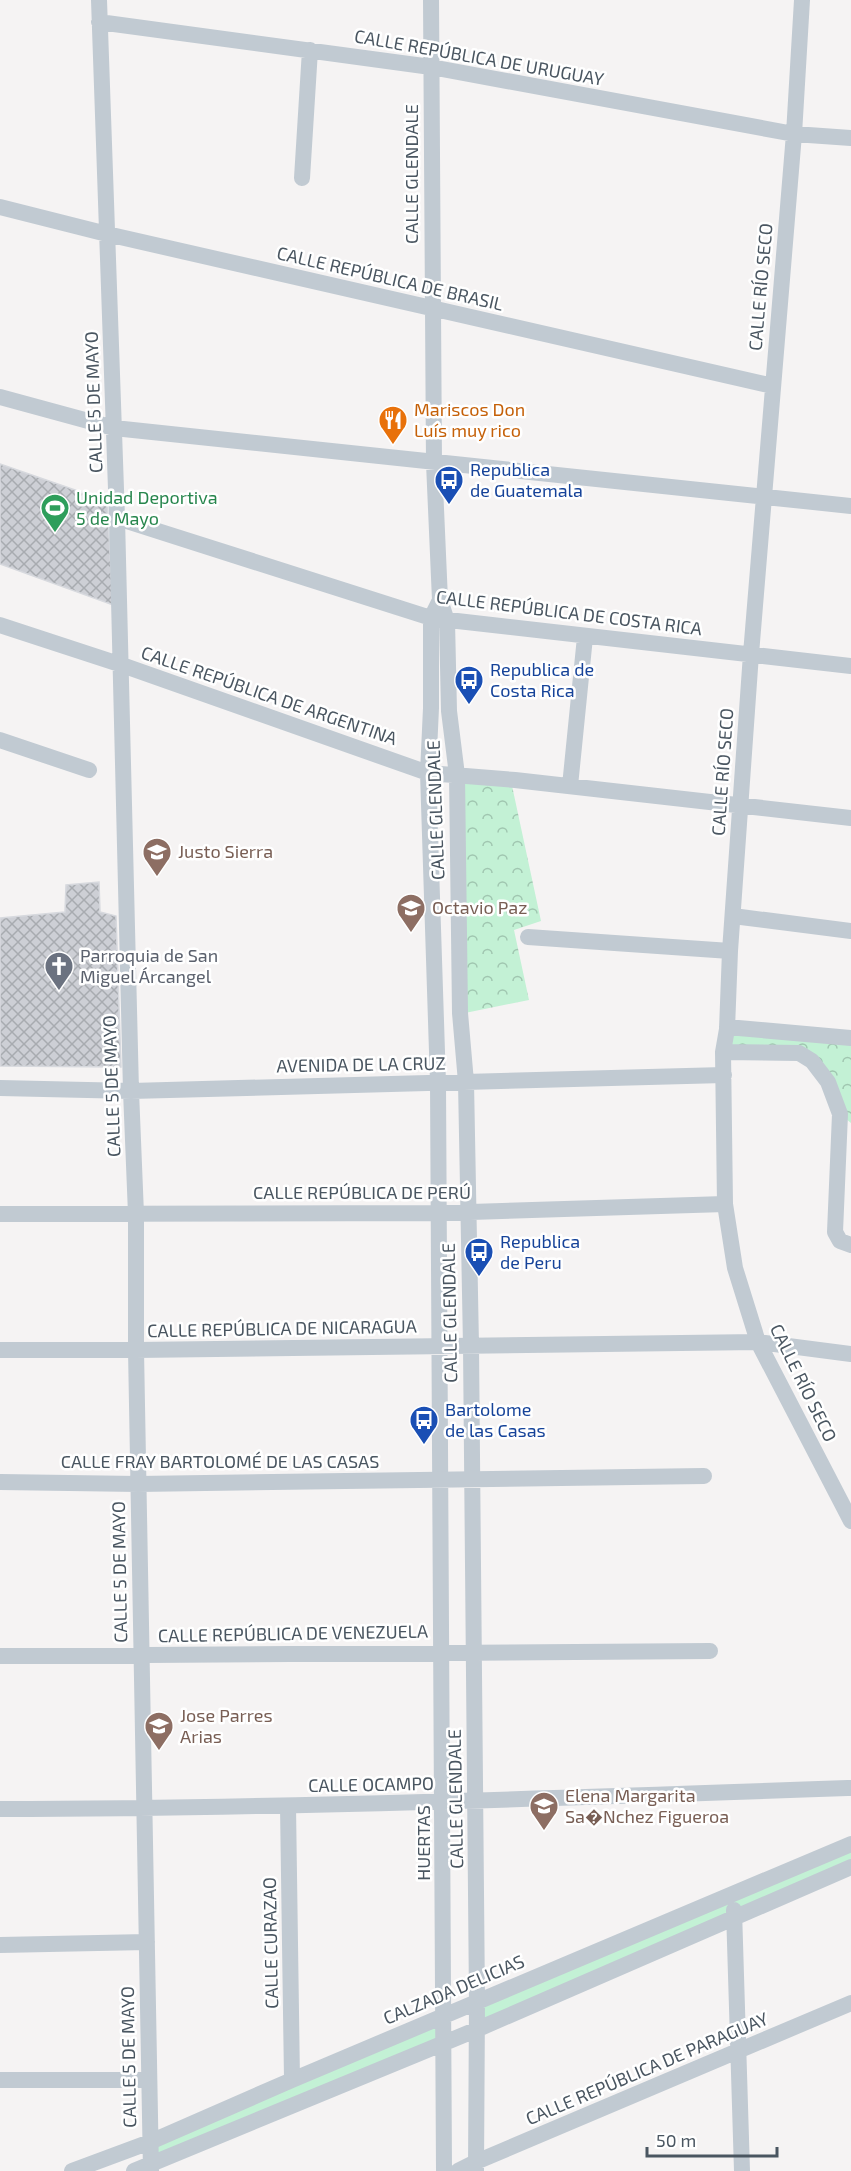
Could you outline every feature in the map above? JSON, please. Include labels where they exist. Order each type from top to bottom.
[{"type":"street","name":"CALLE 5 DE MAYO","points":[[99,0],[122,665],[131,1090],[136,1214],[138,1484],[151,2168]]},
{"type":"street","name":"CALLE GLENDALE","points":[[431,0],[434,463],[440,600],[428,773],[438,1083],[441,1479]]},
{"type":"street","name":"CALLE RÍO SECO","points":[[802,0],[794,134],[751,654],[730,951],[727,1027],[723,1052],[725,1204],[735,1268],[758,1342],[851,1521]]},
{"type":"street","name":"CALLE REPÚBLICA DE URUGUAY","points":[[99,22],[431,67],[794,134],[851,138]]},
{"type":"street","points":[[302,178],[310,50]]},
{"type":"street","name":"CALLE REPÚBLICA DE BRASIL","points":[[0,207],[107,234],[773,386]]},
{"type":"street","points":[[0,397],[114,428],[851,506]]},
{"type":"street","name":"CALLE REPÚBLICA DE COSTA RICA","points":[[117,518],[439,619],[851,666]]},
{"type":"street","name":"CALLE GLENDALE","points":[[439,619],[457,775],[460,1013],[466,1082],[478,2028],[476,2166]]},
{"type":"street","name":"CALLE REPÚBLICA DE ARGENTINA","points":[[0,625],[122,665],[428,773],[570,786],[851,818]]},
{"type":"street","points":[[570,786],[585,637]]},
{"type":"street","points":[[0,740],[89,770]]},
{"type":"street","points":[[733,916],[851,931]]},
{"type":"street","points":[[528,937],[730,951]]},
{"type":"street","points":[[727,1027],[851,1038]]},
{"type":"street","points":[[799,1053],[801,1034]]},
{"type":"street","points":[[723,1052],[799,1053],[812,1061],[828,1082],[846,1118],[835,1232],[840,1241],[851,1245]]},
{"type":"street","name":"AVENIDA DE LA CRUZ","points":[[0,1088],[131,1090],[724,1075]]},
{"type":"street","name":"CALLE REPÚBLICA DE PERÚ","points":[[0,1214],[439,1213],[725,1204]]},
{"type":"street","name":"CALLE REPÚBLICA DE NICARAGUA","points":[[0,1350],[758,1342],[851,1354]]},
{"type":"street","name":"CALLE FRAY BARTOLOMÉ DE LAS CASAS","points":[[0,1482],[138,1484],[704,1476]]},
{"type":"street","name":"HUERTAS","points":[[441,1479],[444,2171]]},
{"type":"street","name":"CALLE REPÚBLICA DE VENEZUELA","points":[[0,1656],[710,1650]]},
{"type":"street","name":"CALLE OCAMPO","points":[[0,1809],[144,1809],[443,1803],[851,1788]]},
{"type":"street","name":"CALLE CURAZAO","points":[[288,1806],[292,2080]]},
{"type":"street","name":"CALZADA DELICIAS","points":[[72,2171],[150,2142],[444,2015],[851,1844]]},
{"type":"street","points":[[134,2171],[151,2168],[851,1867]]},
{"type":"street","points":[[733,1894],[742,2171]]},
{"type":"street","points":[[0,1945],[147,1942]]},
{"type":"street","name":"CALLE REPÚBLICA DE PARAGUAY","points":[[458,2171],[476,2166],[851,2003]]},
{"type":"street","points":[[0,2080],[149,2080]]},
{"type":"green space","points":[[460,777],[511,781],[541,921],[514,930],[529,1000],[465,1013]]},
{"type":"green space","points":[[727,1029],[851,1038],[851,1123],[840,1114],[812,1061],[724,1045]]},
{"type":"green space","points":[[851,1846],[851,1861],[482,2021],[483,2005]]},
{"type":"green space","points":[[438,2018],[437,2040],[156,2157],[157,2144]]},
{"type":"building","name":"Unidad Deportiva 5 de Mayo","points":[[0,464],[107,501],[113,605],[0,564]]},
{"type":"building","name":"Parroquia de San Miguel Árcangel","points":[[99,882],[100,912],[116,916],[121,1067],[0,1066],[0,918],[65,912],[66,885]]},
{"type":"place","name":"Mariscos Don Luís muy rico","points":[[393,446]]},
{"type":"place","name":"Republica de Guatemala","points":[[449,506]]},
{"type":"place","name":"Unidad Deportiva 5 de Mayo","points":[[55,534]]},
{"type":"place","name":"Republica de Costa Rica","points":[[469,706]]},
{"type":"place","name":"Justo Sierra","points":[[157,878]]},
{"type":"place","name":"Octavio Paz","points":[[411,934]]},
{"type":"place","name":"Parroquia de San Miguel Árcangel","points":[[59,992]]},
{"type":"place","name":"Republica de Peru","points":[[479,1278]]},
{"type":"place","name":"Bartolome de las Casas","points":[[424,1446]]},
{"type":"place","name":"Jose Parres Arias","points":[[159,1752]]},
{"type":"place","name":"Elena Margarita Sa�Nchez Figueroa","points":[[544,1832]]}]
